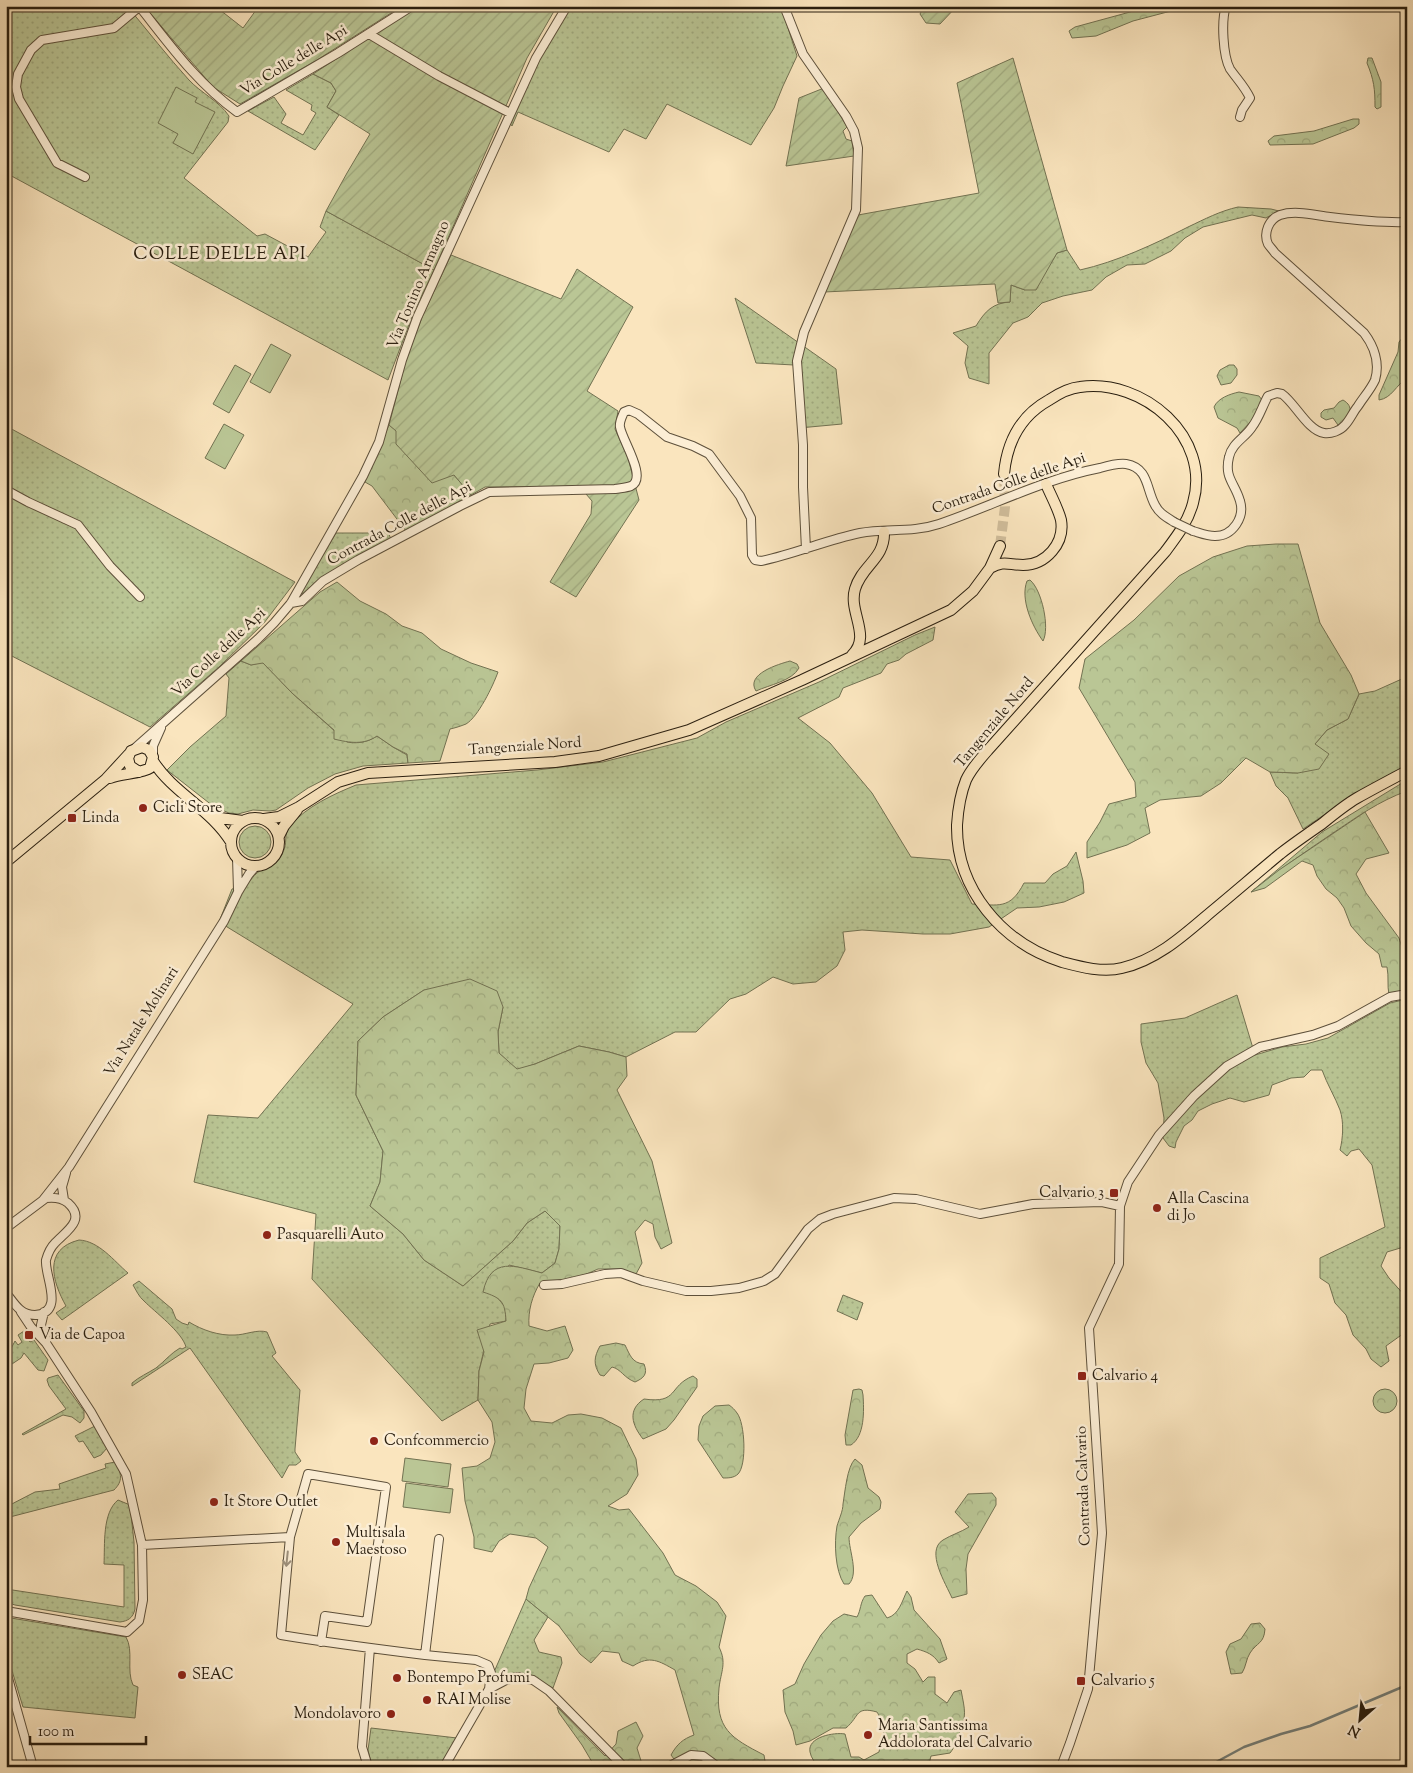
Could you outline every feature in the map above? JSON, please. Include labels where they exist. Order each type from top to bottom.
[{"type":"main road","name":"Tangenziale Nord","points":[[1004,474],[1011,443],[1023,420],[1038,406],[1059,394],[1080,387],[1104,386],[1125,390],[1148,401],[1163,413],[1178,428],[1186,442],[1194,457],[1197,474],[1195,493],[1189,515],[1181,531],[1165,552],[988,750],[966,781],[959,802],[957,840],[961,857],[972,887],[980,902],[995,921],[1020,942],[1056,960],[1096,969],[1119,969],[1140,963],[1181,937],[1282,852],[1348,804],[1407,771]]},
{"type":"main road","points":[[990,568],[995,565],[1008,563],[1023,565],[1037,562],[1050,554],[1058,542],[1061,521],[1046,484]]},
{"type":"main road","points":[[849,657],[855,652],[861,637],[853,602],[855,588],[862,576],[879,556],[882,549],[884,532]]},
{"type":"main road","name":"Tangenziale Nord","points":[[264,819],[279,817],[299,807],[338,782],[368,773],[555,762],[599,756],[689,730],[802,680],[951,610],[973,591],[990,568],[1000,547],[1008,563]]},
{"type":"main road","points":[[860,629],[876,641],[888,640]]},
{"type":"main road","points":[[170,783],[149,750],[142,747],[132,752],[130,766],[136,771],[153,774],[170,783],[224,830],[231,842]]},
{"type":"main road","name":"Via Colle delle Api","points":[[6,862],[106,779],[132,752]]},
{"type":"main road","points":[[141,772],[150,768],[153,758]]},
{"type":"main road","name":"Via Colle delle Api","points":[[106,779],[124,773],[141,772]]},
{"type":"main road","name":"Tangenziale Nord","points":[[279,836],[284,826],[299,807]]},
{"type":"main road","points":[[205,812],[220,818],[243,821],[257,818],[271,823],[279,836],[280,843],[275,857],[263,865],[256,866],[242,862],[233,853],[232,833],[243,821]]},
{"type":"street","name":"Via Colle delle Api","points":[[139,6],[190,70],[218,98],[237,112],[369,34],[412,6]]},
{"type":"street","points":[[85,177],[57,163],[20,99],[16,87],[18,74],[31,50],[42,40],[114,28],[139,6]]},
{"type":"street","name":"Via Tonino Armagno","points":[[291,603],[379,442],[402,360],[418,318],[536,58],[567,6]]},
{"type":"street","points":[[784,6],[803,54],[854,131],[858,148],[856,210],[804,332],[797,361],[803,445],[806,549]]},
{"type":"street","points":[[1226,6],[1224,42],[1229,67],[1247,90],[1250,98],[1240,117]]},
{"type":"street","points":[[369,34],[439,76],[510,113]]},
{"type":"street","name":"Contrada Colle delle Api","points":[[291,603],[302,601],[323,582],[358,560],[489,492],[615,489],[631,486],[638,478],[634,460],[624,440],[620,426],[624,412],[629,410],[638,414],[668,437],[709,454],[740,496],[751,518],[752,555],[755,560],[761,562],[806,549],[834,538],[863,532],[912,531],[938,525],[1085,470],[1125,464],[1142,473],[1149,484],[1155,506],[1162,515],[1192,531],[1208,536],[1225,534],[1234,528],[1240,518],[1240,501],[1228,475],[1228,459],[1234,445],[1251,430],[1259,418],[1268,396],[1277,392],[1282,394],[1312,427],[1319,432],[1334,432],[1346,425],[1374,380],[1376,361],[1370,340],[1364,332],[1275,253],[1268,244],[1266,236],[1270,223],[1274,217],[1281,214],[1295,213],[1358,220],[1407,222]]},
{"type":"street","points":[[6,490],[78,525],[110,566],[140,597]]},
{"type":"street","name":"Via Colle delle Api","points":[[132,752],[258,639],[291,603]]},
{"type":"street","name":"Via Colle delle Api","points":[[153,758],[155,738],[165,722]]},
{"type":"street","name":"Via Natale Molinari","points":[[236,858],[238,892]]},
{"type":"street","name":"Via Natale Molinari","points":[[6,1228],[43,1200],[68,1167],[224,921],[238,892],[256,866]]},
{"type":"street","name":"Contrada Calvario","points":[[1061,1767],[1088,1689],[1102,1533],[1089,1328],[1119,1264],[1120,1206],[1128,1182],[1159,1136],[1194,1096],[1227,1066],[1260,1047],[1313,1036],[1338,1026],[1390,997],[1407,994]]},
{"type":"street","name":"Via Natale Molinari","points":[[64,1200],[62,1187],[68,1167]]},
{"type":"street","points":[[21,1312],[34,1315],[44,1312],[50,1306],[52,1295],[46,1271],[47,1255],[54,1243],[70,1231],[74,1221],[73,1209],[64,1200],[50,1198],[43,1200]]},
{"type":"street","points":[[544,1285],[562,1284],[605,1274],[621,1273],[642,1281],[686,1291],[739,1288],[764,1281],[775,1274],[808,1228],[820,1219],[832,1214],[894,1198],[916,1199],[980,1214],[1033,1204],[1102,1202],[1120,1206]]},
{"type":"street","points":[[6,1293],[31,1327],[46,1343],[91,1412],[126,1474],[142,1545],[143,1600],[139,1621],[127,1632],[6,1612]]},
{"type":"street","points":[[44,1312],[41,1324],[46,1343]]},
{"type":"street","points":[[321,1642],[325,1616],[367,1622],[386,1487],[308,1474],[290,1537],[281,1636],[321,1642],[476,1660],[488,1664],[490,1673],[489,1689],[444,1767]]},
{"type":"street","points":[[142,1545],[290,1537]]},
{"type":"street","points":[[425,1654],[439,1539]]},
{"type":"street","points":[[368,1767],[362,1747],[370,1648]]},
{"type":"street","points":[[6,1671],[33,1767]]},
{"type":"street","points":[[489,1689],[506,1680],[517,1677],[533,1680],[549,1691],[624,1767]]},
{"type":"street","points":[[668,1767],[691,1755],[703,1756],[718,1767]]},
{"type":"green space","points":[[6,6],[127,6],[189,80],[229,116],[228,122],[184,178],[257,236],[265,234],[308,257],[326,232],[320,227],[326,211],[434,270],[413,314],[388,380],[6,173],[6,47],[12,37],[6,34]]},
{"type":"green space","points":[[144,6],[215,6],[243,28],[259,6],[402,6],[317,60],[240,104],[213,87]]},
{"type":"green space","points":[[418,6],[557,6],[527,58],[434,270],[326,211],[370,134],[327,107],[336,91],[331,83],[313,74]]},
{"type":"green space","points":[[571,6],[781,6],[797,56],[774,108],[751,145],[667,104],[646,139],[624,129],[609,152],[518,112],[512,126],[509,122],[537,63]]},
{"type":"green space","points":[[924,6],[957,6],[940,24],[926,23],[920,14]]},
{"type":"green space","points":[[1146,6],[1181,6],[1171,11],[1133,21],[1096,36],[1072,38],[1069,31],[1075,27]]},
{"type":"green space","points":[[1013,58],[1067,250],[1057,253],[1036,290],[1025,290],[1011,285],[1010,302],[998,303],[995,284],[824,292],[858,215],[979,193],[957,83]]},
{"type":"green space","points":[[1368,58],[1372,58],[1381,82],[1381,107],[1377,109],[1375,107],[1373,80],[1367,63]]},
{"type":"green space","points":[[313,74],[331,83],[336,91],[327,107],[339,115],[315,150],[248,111],[274,97],[286,114],[281,123],[303,135],[316,113],[311,110],[312,105],[286,90]]},
{"type":"green space","points":[[176,87],[197,98],[195,102],[215,112],[193,154],[173,143],[178,134],[158,123]]},
{"type":"green space","points":[[824,88],[847,127],[843,131],[846,139],[852,141],[854,156],[786,166],[799,98]]},
{"type":"green space","points":[[1353,119],[1359,119],[1359,124],[1354,128],[1313,144],[1270,145],[1268,141],[1274,136],[1314,131]]},
{"type":"green space","points":[[1238,207],[1279,211],[1266,218],[1252,215],[1203,227],[1185,238],[1171,251],[1145,264],[1127,265],[1106,277],[1092,290],[1042,303],[1028,317],[1013,323],[989,353],[989,384],[969,378],[965,363],[968,346],[953,333],[976,326],[994,306],[1010,302],[1011,285],[1025,290],[1046,271],[1057,253],[1067,250],[1080,270],[1094,267],[1135,252],[1213,215]]},
{"type":"green space","points":[[451,255],[561,299],[577,269],[633,307],[587,391],[618,411],[615,429],[628,458],[639,500],[576,597],[550,582],[591,514],[592,501],[586,494],[588,486],[485,487],[471,495],[454,475],[432,483],[396,444],[396,431],[389,425],[407,356],[423,315]]},
{"type":"green space","points":[[735,298],[836,369],[842,424],[799,428],[794,365],[756,363]]},
{"type":"green space","points":[[1407,332],[1407,378],[1391,394],[1379,400],[1379,395],[1398,352],[1399,342]]},
{"type":"green space","points":[[271,344],[291,355],[270,393],[250,382]]},
{"type":"green space","points":[[235,365],[251,374],[229,413],[213,404]]},
{"type":"green space","points":[[1229,365],[1234,365],[1237,369],[1237,375],[1231,383],[1221,385],[1217,376],[1220,370]]},
{"type":"green space","points":[[1239,392],[1259,396],[1262,400],[1254,418],[1240,433],[1237,428],[1218,418],[1214,407],[1221,399]]},
{"type":"green space","points":[[1343,400],[1350,408],[1344,424],[1338,425],[1333,418],[1326,420],[1321,417],[1321,413],[1324,410],[1334,408]]},
{"type":"green space","points":[[224,424],[244,435],[225,469],[205,458]]},
{"type":"green space","points":[[389,425],[454,475],[471,495],[406,531],[372,486],[365,482]]},
{"type":"green space","points":[[6,426],[295,582],[264,623],[219,667],[150,727],[6,653]]},
{"type":"green space","points":[[387,530],[391,539],[319,579],[302,594],[301,592],[336,533],[379,533]]},
{"type":"green space","points":[[1298,544],[1320,623],[1351,675],[1359,694],[1348,719],[1327,730],[1315,744],[1329,754],[1319,769],[1298,773],[1270,772],[1246,758],[1221,783],[1201,796],[1160,800],[1145,808],[1150,833],[1127,845],[1087,858],[1087,842],[1109,804],[1136,797],[1135,782],[1079,688],[1085,659],[1134,620],[1179,576],[1213,557],[1247,546]]},
{"type":"green space","points":[[1030,580],[1038,592],[1044,609],[1046,627],[1043,641],[1031,620],[1026,604],[1025,588],[1027,581]]},
{"type":"green space","points":[[337,582],[360,601],[386,614],[402,626],[422,633],[441,649],[471,663],[498,672],[489,693],[471,720],[466,724],[450,729],[440,761],[408,763],[407,754],[377,736],[367,741],[357,742],[334,739],[334,730],[292,693],[263,663],[251,665],[241,661],[320,592]]},
{"type":"green space","points":[[935,627],[933,640],[906,654],[899,660],[887,664],[881,673],[843,688],[839,697],[798,718],[830,743],[872,793],[911,857],[950,860],[972,904],[997,905],[1009,902],[1019,892],[1024,883],[1045,883],[1053,874],[1067,866],[1076,852],[1084,893],[1064,902],[1039,907],[1017,908],[989,927],[950,934],[862,930],[843,932],[845,950],[837,966],[816,982],[793,984],[773,977],[746,994],[730,999],[696,1032],[675,1032],[626,1057],[579,1046],[517,1070],[499,1053],[498,1032],[503,1007],[424,990],[383,1017],[358,1041],[356,1095],[383,1151],[380,1182],[370,1206],[403,1234],[424,1260],[463,1286],[513,1241],[527,1223],[545,1211],[560,1226],[559,1249],[555,1263],[542,1273],[509,1265],[497,1297],[505,1307],[506,1321],[490,1324],[479,1371],[478,1400],[442,1421],[312,1279],[316,1214],[194,1182],[208,1115],[258,1118],[353,1004],[219,922],[232,889],[244,885],[261,870],[278,861],[284,849],[288,829],[304,813],[329,797],[356,785],[537,770],[603,762],[697,738],[726,722],[819,682]]},
{"type":"green space","points":[[241,661],[251,665],[263,662],[292,693],[347,742],[363,742],[377,736],[407,755],[408,763],[363,766],[335,774],[308,788],[276,810],[253,810],[238,814],[229,813],[213,806],[167,770],[226,716],[229,678],[226,674]]},
{"type":"green space","points":[[790,661],[797,664],[799,668],[796,672],[786,679],[756,691],[754,685],[759,675],[772,667]]},
{"type":"green space","points":[[1407,678],[1407,766],[1354,795],[1303,829],[1288,798],[1276,786],[1270,772],[1298,773],[1315,744],[1327,730],[1348,719],[1359,694],[1375,691]]},
{"type":"green space","points":[[1407,780],[1407,791],[1378,804],[1360,815],[1251,892],[1322,832]]},
{"type":"green space","points":[[1365,812],[1389,853],[1366,859],[1356,874],[1366,893],[1399,938],[1407,963],[1407,991],[1389,995],[1387,967],[1382,967],[1379,954],[1351,926],[1344,908],[1337,898],[1326,889],[1317,876],[1313,865],[1302,861],[1265,888],[1251,892],[1279,870]]},
{"type":"green space","points":[[255,826],[267,830],[271,842],[267,854],[255,858],[243,854],[239,842],[243,830]]},
{"type":"green space","points":[[470,979],[497,991],[503,1007],[498,1032],[499,1053],[517,1069],[535,1064],[579,1046],[626,1057],[627,1076],[617,1090],[652,1161],[672,1243],[661,1249],[655,1237],[653,1224],[645,1220],[635,1232],[642,1263],[636,1274],[620,1269],[598,1269],[573,1280],[540,1283],[531,1304],[529,1326],[547,1331],[565,1326],[573,1350],[568,1358],[549,1363],[534,1364],[526,1389],[524,1408],[531,1421],[552,1423],[568,1415],[581,1414],[602,1418],[621,1428],[636,1459],[638,1475],[627,1494],[608,1506],[619,1510],[629,1509],[663,1553],[675,1575],[696,1586],[717,1602],[726,1616],[719,1647],[723,1658],[718,1702],[720,1713],[723,1723],[734,1737],[764,1755],[766,1767],[711,1767],[699,1760],[675,1767],[674,1759],[671,1755],[673,1751],[681,1742],[694,1735],[675,1670],[654,1660],[644,1661],[633,1666],[622,1661],[619,1653],[602,1651],[591,1663],[580,1654],[559,1626],[526,1599],[529,1588],[548,1547],[536,1538],[510,1534],[499,1541],[492,1552],[474,1548],[474,1537],[465,1501],[462,1468],[477,1466],[490,1458],[495,1442],[492,1422],[478,1400],[479,1371],[484,1352],[477,1330],[506,1321],[505,1309],[501,1301],[483,1292],[492,1273],[498,1268],[514,1266],[542,1273],[555,1263],[559,1249],[560,1226],[545,1211],[527,1223],[513,1241],[463,1286],[424,1260],[403,1234],[370,1206],[380,1182],[383,1151],[356,1095],[358,1041],[383,1017],[424,990]]},
{"type":"green space","points":[[1237,995],[1255,1055],[1282,1047],[1306,1044],[1328,1038],[1390,1003],[1407,999],[1407,1246],[1387,1252],[1381,1266],[1407,1298],[1407,1331],[1386,1346],[1389,1361],[1381,1367],[1371,1359],[1366,1349],[1353,1335],[1346,1315],[1335,1303],[1329,1284],[1320,1278],[1320,1258],[1385,1227],[1372,1165],[1359,1149],[1351,1151],[1347,1156],[1340,1150],[1343,1130],[1341,1115],[1322,1070],[1311,1070],[1304,1077],[1291,1078],[1272,1085],[1269,1095],[1244,1102],[1230,1098],[1198,1111],[1192,1120],[1184,1126],[1175,1148],[1169,1146],[1163,1138],[1164,1118],[1158,1083],[1146,1063],[1141,1042],[1141,1024],[1185,1018]]},
{"type":"green space","points":[[79,1240],[86,1241],[100,1248],[128,1273],[62,1320],[56,1313],[66,1306],[54,1277],[55,1258],[68,1244]]},
{"type":"green space","points":[[139,1281],[172,1309],[176,1319],[182,1323],[188,1325],[189,1322],[199,1328],[223,1335],[239,1335],[259,1331],[267,1332],[276,1353],[272,1356],[300,1390],[295,1452],[301,1461],[296,1465],[289,1465],[282,1478],[190,1348],[132,1386],[132,1383],[156,1368],[177,1350],[186,1347],[174,1329],[139,1295],[133,1285]]},
{"type":"green space","points":[[843,1295],[863,1303],[857,1320],[837,1311]]},
{"type":"green space","points":[[27,1329],[28,1332],[25,1335],[30,1342],[34,1340],[48,1360],[44,1371],[38,1370],[24,1353],[21,1358],[6,1368],[6,1358],[15,1341],[18,1345],[22,1342],[18,1335]]},
{"type":"green space","points":[[616,1343],[625,1345],[634,1360],[644,1364],[645,1373],[641,1379],[635,1382],[612,1367],[604,1376],[600,1375],[595,1364],[600,1346]]},
{"type":"green space","points":[[58,1375],[84,1411],[84,1418],[80,1423],[72,1417],[63,1415],[23,1435],[66,1409],[49,1386],[47,1380]]},
{"type":"green space","points":[[693,1376],[697,1379],[697,1387],[674,1420],[666,1429],[643,1439],[634,1423],[633,1413],[635,1408],[644,1399],[655,1400],[668,1397],[685,1380]]},
{"type":"green space","points":[[1385,1389],[1394,1392],[1397,1401],[1394,1410],[1385,1413],[1376,1410],[1373,1401],[1376,1392]]},
{"type":"green space","points":[[853,1390],[862,1390],[863,1395],[861,1429],[856,1441],[851,1445],[846,1445],[845,1435]]},
{"type":"green space","points":[[729,1405],[740,1418],[744,1453],[741,1469],[738,1474],[733,1477],[723,1478],[698,1440],[699,1426],[703,1416],[715,1406]]},
{"type":"green space","points":[[95,1426],[107,1448],[101,1455],[94,1458],[83,1441],[79,1442],[75,1436]]},
{"type":"green space","points":[[405,1458],[451,1464],[448,1487],[402,1481]]},
{"type":"green space","points":[[855,1459],[862,1465],[868,1488],[879,1497],[881,1502],[880,1509],[861,1523],[849,1537],[853,1574],[849,1584],[844,1584],[837,1564],[836,1533],[848,1474]]},
{"type":"green space","points":[[115,1462],[119,1470],[120,1480],[114,1490],[6,1518],[6,1507],[35,1492],[60,1489],[59,1484],[106,1468],[105,1464]]},
{"type":"green space","points":[[406,1483],[453,1489],[450,1513],[403,1507]]},
{"type":"green space","points":[[992,1493],[996,1498],[996,1505],[968,1554],[966,1569],[967,1594],[952,1598],[938,1568],[936,1552],[938,1545],[943,1540],[969,1527],[955,1512],[968,1494]]},
{"type":"green space","points":[[118,1500],[130,1505],[134,1542],[135,1609],[130,1618],[120,1622],[6,1602],[6,1589],[124,1607],[124,1565],[104,1564],[107,1521],[109,1513]]},
{"type":"green space","points":[[907,1591],[911,1597],[914,1610],[940,1639],[947,1659],[939,1663],[930,1654],[917,1649],[907,1654],[907,1663],[915,1669],[923,1682],[928,1677],[935,1677],[935,1694],[947,1703],[954,1692],[961,1690],[964,1717],[962,1728],[954,1746],[950,1753],[931,1756],[929,1764],[931,1767],[818,1767],[811,1756],[810,1747],[817,1739],[828,1735],[845,1734],[851,1757],[859,1757],[864,1760],[879,1752],[880,1747],[886,1748],[878,1714],[870,1710],[861,1711],[846,1728],[833,1728],[810,1741],[796,1745],[793,1731],[785,1712],[783,1690],[795,1684],[821,1635],[833,1621],[844,1614],[857,1617],[865,1596],[872,1595],[887,1618],[900,1607]]},
{"type":"green space","points":[[526,1599],[548,1617],[534,1640],[539,1652],[561,1657],[562,1663],[553,1688],[519,1675],[506,1676],[499,1679],[493,1678]]},
{"type":"green space","points":[[11,1618],[126,1637],[129,1648],[131,1679],[133,1685],[138,1687],[135,1718],[23,1707],[6,1651],[6,1620]]},
{"type":"green space","points":[[1260,1623],[1265,1629],[1262,1640],[1250,1653],[1242,1673],[1231,1674],[1226,1652],[1230,1644],[1241,1639],[1251,1624]]},
{"type":"green space","points":[[557,1707],[605,1756],[616,1744],[618,1731],[636,1722],[643,1736],[637,1748],[644,1767],[595,1767],[559,1713]]},
{"type":"green space","points":[[371,1728],[457,1738],[440,1767],[372,1767],[368,1750]]},
{"type":"waterway","points":[[1207,1767],[1244,1747],[1310,1726],[1407,1685]]},
{"type":"tunnel","points":[[1000,546],[1005,507],[1004,474]]},
{"type":"place","name":"Cicli Store","points":[[143,808]]},
{"type":"place","name":"Linda","points":[[72,818]]},
{"type":"place","name":"Calvario 3","points":[[1114,1193]]},
{"type":"place","name":"Alla Cascina di Jo","points":[[1157,1208]]},
{"type":"place","name":"Pasquarelli Auto","points":[[267,1235]]},
{"type":"place","name":"Via de Capoa","points":[[29,1335]]},
{"type":"place","name":"Calvario 4","points":[[1082,1376]]},
{"type":"place","name":"Confcommercio","points":[[374,1441]]},
{"type":"place","name":"It Store Outlet","points":[[214,1502]]},
{"type":"place","name":"Multisala Maestoso","points":[[336,1542]]},
{"type":"place","name":"SEAC","points":[[182,1675]]},
{"type":"place","name":"Bontempo Profumi","points":[[397,1678]]},
{"type":"place","name":"Calvario 5","points":[[1081,1681]]},
{"type":"place","name":"RAI Molise","points":[[427,1700]]},
{"type":"place","name":"Mondolavoro","points":[[391,1714]]},
{"type":"place","name":"Maria Santissima Addolorata del Calvario","points":[[868,1735]]},
{"type":"district","name":"COLLE DELLE API","points":[[220,255]]}]
